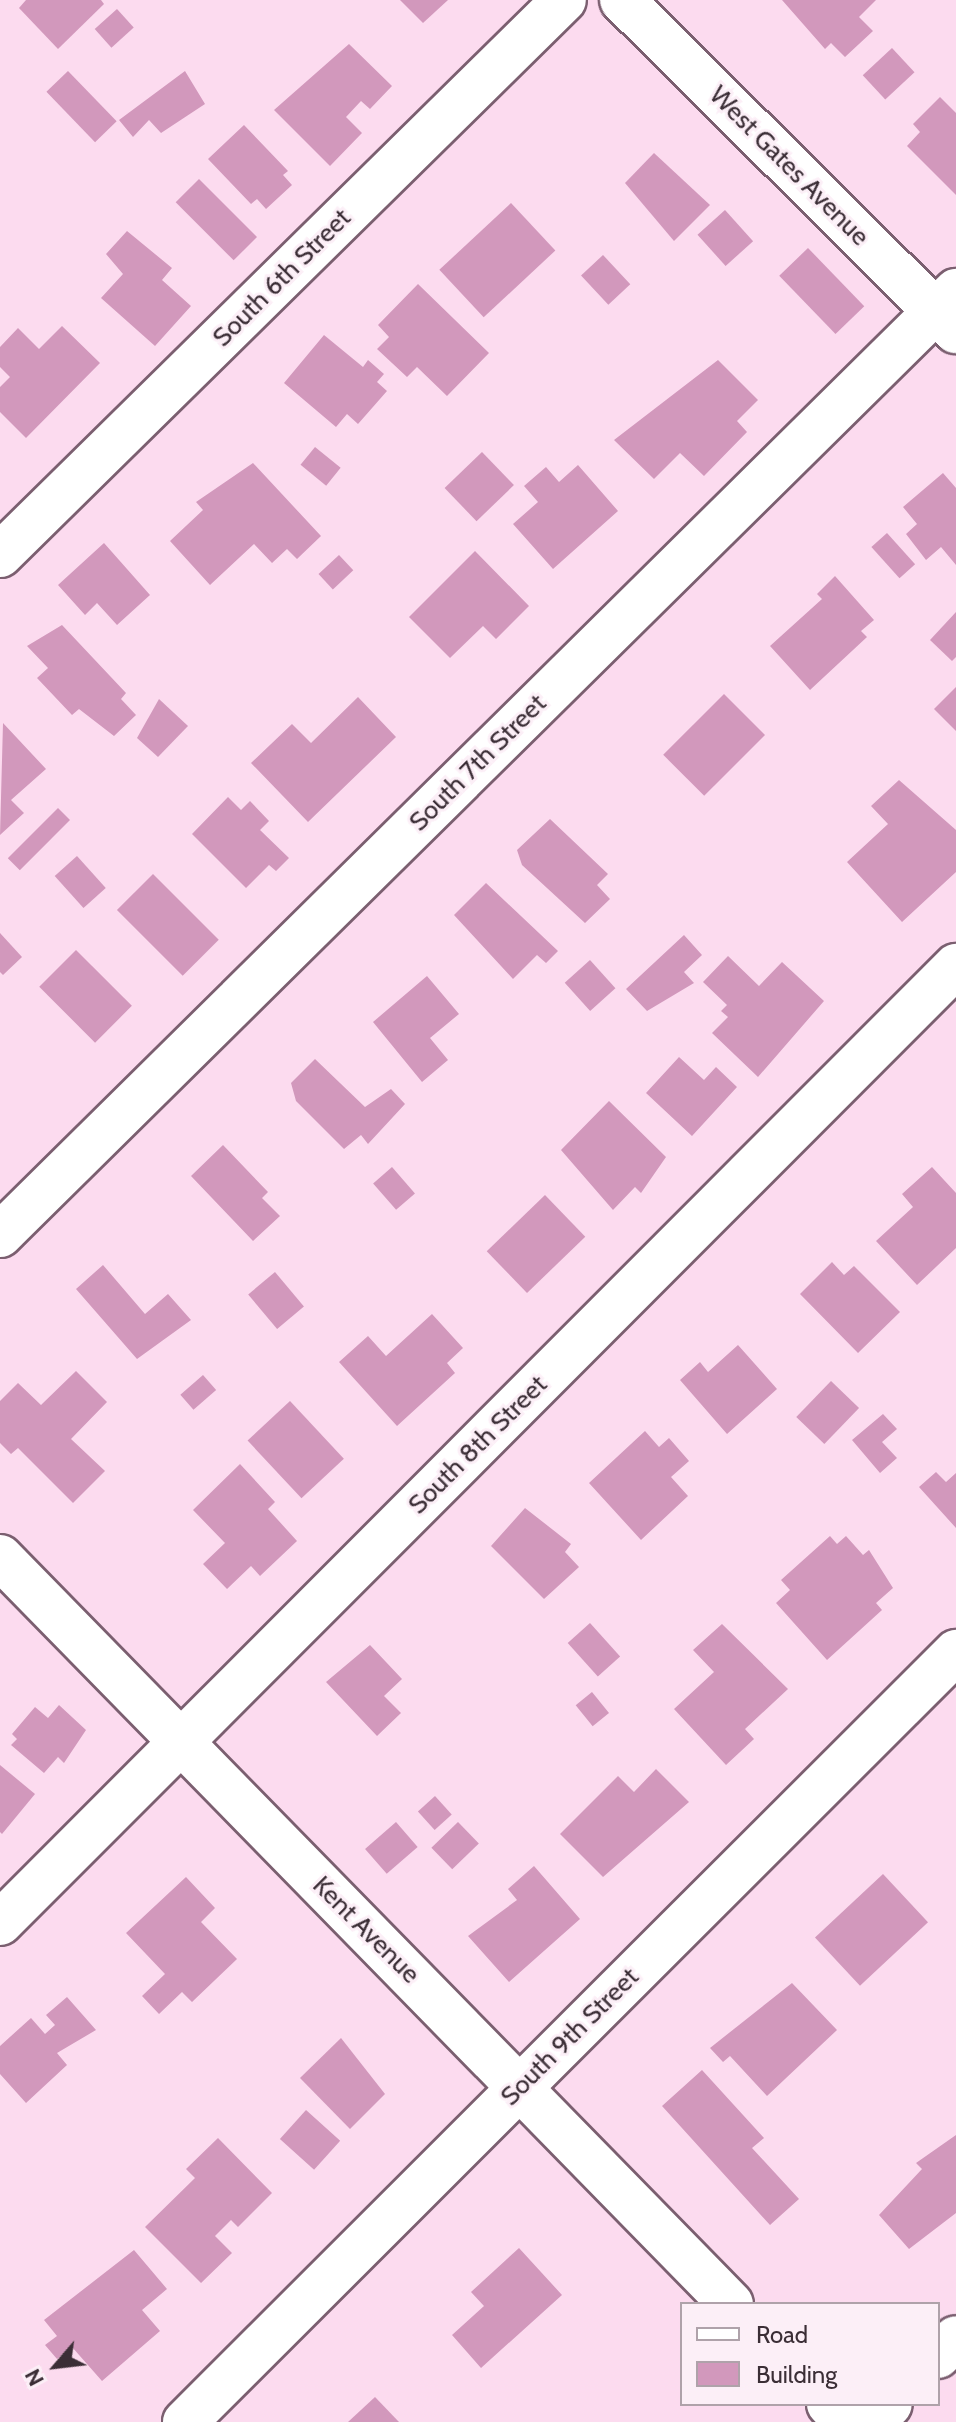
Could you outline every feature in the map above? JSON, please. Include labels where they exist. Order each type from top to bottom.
[{"type":"street","name":"South 6th Street","points":[[0,555],[564,0]]},
{"type":"street","name":"West Gates Avenue","points":[[622,0],[949,311]]},
{"type":"street","name":"South 7th Street","points":[[0,1235],[949,311]]},
{"type":"street","name":"South 8th Street","points":[[0,1923],[956,966]]},
{"type":"street","name":"Kent Avenue","points":[[0,1557],[729,2302]]},
{"type":"street","name":"South 9th Street","points":[[185,2422],[956,1652]]},
{"type":"street","points":[[940,2354],[956,2338]]},
{"type":"street","points":[[831,2406],[846,2422]]},
{"type":"street","points":[[872,2422],[888,2406]]},
{"type":"building","points":[[26,0],[101,0],[104,4],[58,49],[19,8]]},
{"type":"building","points":[[400,0],[448,0],[423,23]]},
{"type":"building","points":[[782,0],[876,0],[859,17],[873,31],[845,57],[831,43],[825,49]]},
{"type":"building","points":[[117,9],[134,28],[111,48],[95,29]]},
{"type":"building","points":[[349,44],[392,86],[370,109],[361,101],[346,117],[362,133],[330,166],[274,110]]},
{"type":"building","points":[[892,48],[915,72],[885,99],[863,75]]},
{"type":"building","points":[[68,71],[117,121],[95,142],[46,92]]},
{"type":"building","points":[[185,71],[205,104],[161,133],[149,120],[133,137],[119,120]]},
{"type":"building","points":[[940,97],[956,113],[956,195],[907,146],[920,132],[913,124]]},
{"type":"building","points":[[244,125],[288,171],[283,175],[292,185],[266,209],[257,199],[251,204],[208,159]]},
{"type":"building","points":[[654,153],[710,205],[674,241],[625,183]]},
{"type":"building","points":[[199,179],[257,237],[234,260],[176,202]]},
{"type":"building","points":[[511,203],[555,251],[484,317],[439,270]]},
{"type":"building","points":[[725,210],[753,241],[726,266],[698,235]]},
{"type":"building","points":[[127,231],[172,268],[162,280],[191,306],[155,346],[101,298],[123,274],[106,254]]},
{"type":"building","points":[[808,248],[864,306],[835,334],[779,276]]},
{"type":"building","points":[[603,255],[630,284],[608,305],[581,275]]},
{"type":"building","points":[[418,284],[489,353],[447,396],[417,367],[407,377],[377,349],[389,337],[378,325]]},
{"type":"building","points":[[62,326],[100,363],[26,438],[0,412],[0,387],[10,377],[0,367],[0,347],[18,328],[39,349]]},
{"type":"building","points":[[324,335],[363,367],[368,360],[384,374],[377,382],[387,391],[358,424],[347,414],[336,427],[284,383]]},
{"type":"building","points":[[718,360],[758,400],[737,421],[747,432],[704,476],[680,453],[654,479],[614,440]]},
{"type":"building","points":[[315,447],[341,468],[326,486],[301,465]]},
{"type":"building","points":[[482,452],[514,485],[477,521],[445,488]]},
{"type":"building","points":[[253,463],[321,536],[297,559],[287,549],[272,563],[254,544],[210,585],[170,541],[203,510],[196,502]]},
{"type":"building","points":[[578,465],[618,511],[553,569],[513,524],[538,502],[524,486],[546,467],[559,482]]},
{"type":"building","points":[[943,473],[956,488],[956,565],[941,547],[926,560],[906,534],[917,524],[903,507]]},
{"type":"building","points":[[887,533],[915,564],[899,578],[871,547]]},
{"type":"building","points":[[104,543],[150,595],[117,625],[97,603],[85,615],[58,585]]},
{"type":"building","points":[[475,551],[529,606],[496,639],[483,626],[450,658],[409,617]]},
{"type":"building","points":[[339,555],[353,570],[333,589],[319,574]]},
{"type":"building","points":[[835,576],[874,620],[861,631],[867,637],[810,690],[770,646],[822,599],[817,594]]},
{"type":"building","points":[[956,612],[956,657],[952,661],[930,640]]},
{"type":"building","points":[[62,625],[126,693],[121,699],[136,715],[114,736],[79,709],[72,715],[37,678],[48,668],[27,646]]},
{"type":"building","points":[[956,687],[956,731],[934,709]]},
{"type":"building","points":[[724,694],[765,735],[704,796],[663,755]]},
{"type":"building","points":[[358,697],[396,737],[308,822],[251,763],[292,724],[311,743]]},
{"type":"building","points":[[159,699],[188,726],[158,757],[137,738]]},
{"type":"building","points":[[3,723],[46,769],[11,800],[24,813],[0,835]]},
{"type":"building","points":[[899,780],[956,830],[956,872],[902,922],[847,862],[888,824],[871,806]]},
{"type":"building","points":[[228,797],[241,810],[250,801],[269,821],[260,830],[289,858],[276,871],[269,865],[246,888],[192,834]]},
{"type":"building","points":[[58,808],[70,820],[20,870],[8,858]]},
{"type":"building","points":[[550,819],[608,874],[597,885],[610,899],[585,923],[522,865],[517,850]]},
{"type":"building","points":[[77,856],[106,888],[83,908],[55,876]]},
{"type":"building","points":[[153,874],[219,940],[183,976],[117,910]]},
{"type":"building","points":[[486,883],[558,951],[546,963],[537,955],[513,979],[454,915]]},
{"type":"building","points":[[0,933],[22,957],[3,975],[0,972]]},
{"type":"building","points":[[684,935],[702,955],[684,972],[694,983],[647,1011],[626,989]]},
{"type":"building","points":[[76,950],[132,1006],[95,1043],[39,987]]},
{"type":"building","points":[[728,956],[759,986],[782,962],[824,1001],[758,1077],[712,1033],[728,1017],[721,1011],[727,1005],[703,982]]},
{"type":"building","points":[[590,960],[615,988],[590,1011],[565,983]]},
{"type":"building","points":[[427,976],[459,1014],[430,1038],[448,1060],[422,1082],[373,1022]]},
{"type":"building","points":[[679,1057],[704,1080],[716,1067],[737,1087],[692,1136],[646,1093]]},
{"type":"building","points":[[315,1059],[365,1107],[391,1089],[405,1104],[368,1144],[361,1135],[344,1149],[296,1101],[291,1083]]},
{"type":"building","points":[[609,1101],[666,1157],[641,1193],[635,1187],[613,1210],[561,1150]]},
{"type":"building","points":[[223,1145],[268,1192],[262,1198],[280,1216],[253,1241],[191,1176]]},
{"type":"building","points":[[392,1167],[415,1193],[396,1210],[373,1183]]},
{"type":"building","points":[[932,1167],[956,1193],[956,1248],[917,1285],[876,1241],[913,1207],[902,1194]]},
{"type":"building","points":[[545,1195],[585,1237],[527,1293],[487,1251]]},
{"type":"building","points":[[832,1262],[844,1275],[854,1266],[900,1312],[858,1353],[800,1294]]},
{"type":"building","points":[[103,1265],[145,1314],[168,1294],[191,1320],[137,1359],[76,1289]]},
{"type":"building","points":[[275,1272],[304,1306],[277,1329],[248,1294]]},
{"type":"building","points":[[432,1314],[463,1348],[447,1363],[455,1373],[397,1426],[339,1362],[368,1336],[386,1356]]},
{"type":"building","points":[[738,1345],[777,1389],[727,1434],[680,1380],[700,1362],[708,1372]]},
{"type":"building","points":[[76,1371],[107,1402],[71,1439],[105,1471],[73,1503],[18,1448],[11,1454],[0,1443],[0,1401],[18,1383],[41,1405]]},
{"type":"building","points":[[203,1375],[216,1390],[193,1410],[180,1395]]},
{"type":"building","points":[[831,1381],[859,1408],[824,1444],[796,1417]]},
{"type":"building","points":[[290,1401],[344,1459],[301,1498],[248,1441]]},
{"type":"building","points":[[883,1414],[897,1429],[882,1442],[897,1458],[880,1473],[852,1440]]},
{"type":"building","points":[[645,1431],[659,1447],[669,1438],[689,1461],[671,1477],[688,1496],[641,1540],[589,1483]]},
{"type":"building","points":[[240,1464],[275,1502],[268,1509],[297,1541],[260,1576],[251,1566],[227,1589],[203,1564],[225,1543],[193,1510]]},
{"type":"building","points":[[936,1472],[946,1482],[956,1473],[956,1528],[919,1487]]},
{"type":"building","points":[[525,1508],[571,1544],[565,1552],[579,1567],[544,1599],[491,1546]]},
{"type":"building","points":[[830,1536],[837,1544],[846,1536],[863,1555],[869,1550],[893,1588],[876,1603],[882,1610],[827,1660],[776,1603],[790,1590],[781,1580]]},
{"type":"building","points":[[590,1623],[620,1656],[598,1677],[568,1643]]},
{"type":"building","points":[[722,1624],[788,1689],[745,1729],[754,1739],[726,1765],[674,1709],[714,1672],[693,1650]]},
{"type":"building","points":[[370,1645],[402,1679],[384,1696],[401,1713],[377,1736],[326,1682]]},
{"type":"building","points":[[592,1692],[609,1713],[593,1726],[576,1705]]},
{"type":"building","points":[[59,1705],[86,1730],[64,1763],[58,1757],[44,1773],[11,1745],[17,1739],[12,1734],[35,1707],[48,1718]]},
{"type":"building","points":[[0,1765],[35,1794],[2,1834],[0,1832]]},
{"type":"building","points":[[656,1769],[689,1802],[603,1877],[560,1834],[618,1776],[634,1792]]},
{"type":"building","points":[[435,1796],[452,1815],[435,1830],[418,1811]]},
{"type":"building","points":[[396,1822],[418,1847],[387,1874],[365,1849]]},
{"type":"building","points":[[458,1822],[479,1844],[452,1869],[431,1848]]},
{"type":"building","points":[[534,1866],[580,1919],[509,1982],[468,1936],[517,1900],[508,1889]]},
{"type":"building","points":[[883,1874],[928,1922],[860,1986],[815,1937]]},
{"type":"building","points":[[186,1877],[215,1908],[201,1922],[237,1959],[192,2002],[182,1992],[159,2014],[142,1996],[165,1974],[126,1933]]},
{"type":"building","points":[[792,1983],[837,2030],[767,2096],[730,2056],[723,2062],[710,2048]]},
{"type":"building","points":[[67,1997],[96,2030],[57,2053],[67,2065],[26,2103],[0,2074],[0,2046],[31,2018],[45,2034],[55,2025],[46,2015]]},
{"type":"building","points":[[341,2038],[385,2094],[350,2129],[300,2078]]},
{"type":"building","points":[[702,2070],[764,2138],[752,2148],[799,2199],[770,2225],[662,2106]]},
{"type":"building","points":[[306,2110],[340,2141],[314,2170],[280,2139]]},
{"type":"building","points":[[956,2135],[956,2213],[909,2249],[879,2215],[922,2169],[916,2163]]},
{"type":"building","points":[[218,2138],[272,2193],[238,2227],[231,2220],[215,2236],[232,2253],[201,2283],[145,2227],[195,2178],[186,2169]]},
{"type":"building","points":[[519,2248],[562,2295],[481,2368],[452,2335],[484,2306],[471,2292]]},
{"type":"building","points":[[134,2250],[167,2289],[142,2310],[160,2331],[102,2381],[72,2347],[57,2359],[45,2345],[57,2336],[44,2320]]},
{"type":"building","points":[[375,2397],[399,2422],[348,2422]]}]
